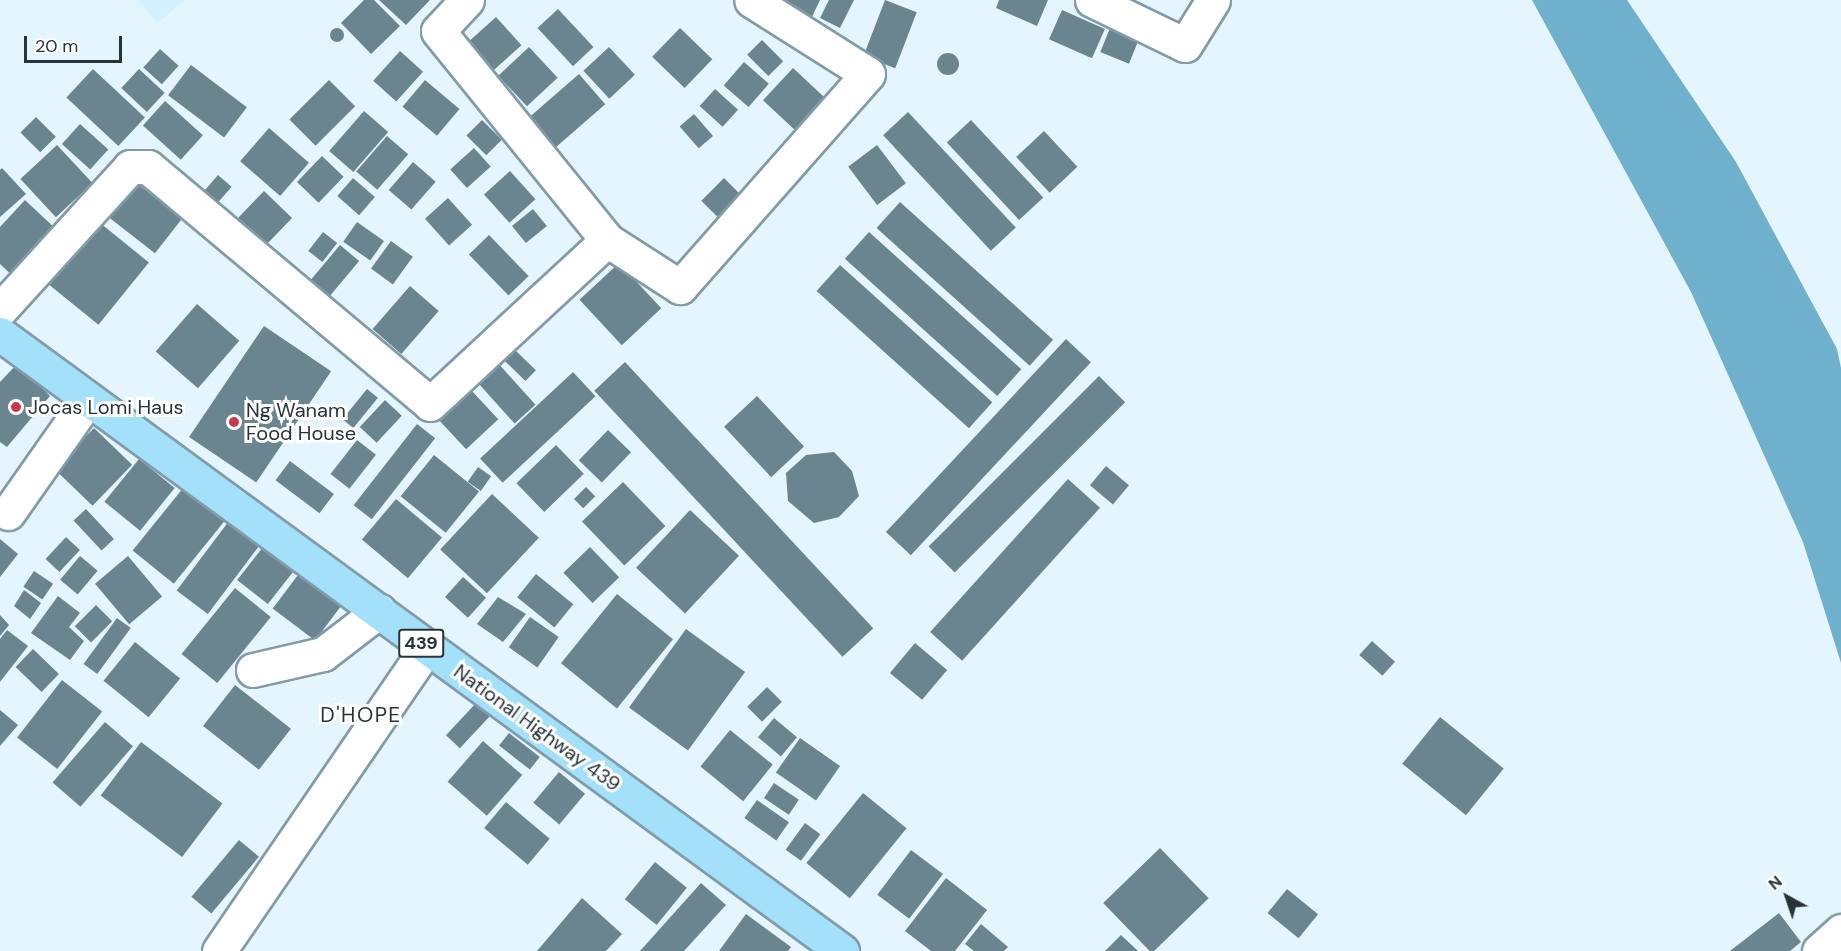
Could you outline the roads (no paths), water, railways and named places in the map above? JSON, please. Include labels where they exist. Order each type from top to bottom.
[{"type":"main road","name":"National Highway 439","points":[[0,334],[842,951]]},
{"type":"street","points":[[467,0],[438,31],[607,240],[680,287],[868,74],[751,0]]},
{"type":"street","points":[[1092,0],[1185,45],[1213,0]]},
{"type":"street","points":[[0,310],[130,167],[148,167],[430,404],[607,240]]},
{"type":"street","points":[[8,513],[88,399]]},
{"type":"street","points":[[253,670],[323,654],[379,611]]},
{"type":"street","points":[[219,951],[427,647]]},
{"type":"street","points":[[1819,951],[1841,931]]},
{"type":"water","points":[[1532,0],[1627,0],[1736,162],[1837,349],[1841,368],[1841,663],[1803,542],[1691,292]]},
{"type":"place","name":"Jocas Lomi Haus","points":[[16,407]]},
{"type":"place","name":"Ng Wanam Food House","points":[[234,422]]},
{"type":"district","name":"D'HOPE","points":[[361,715]]}]
